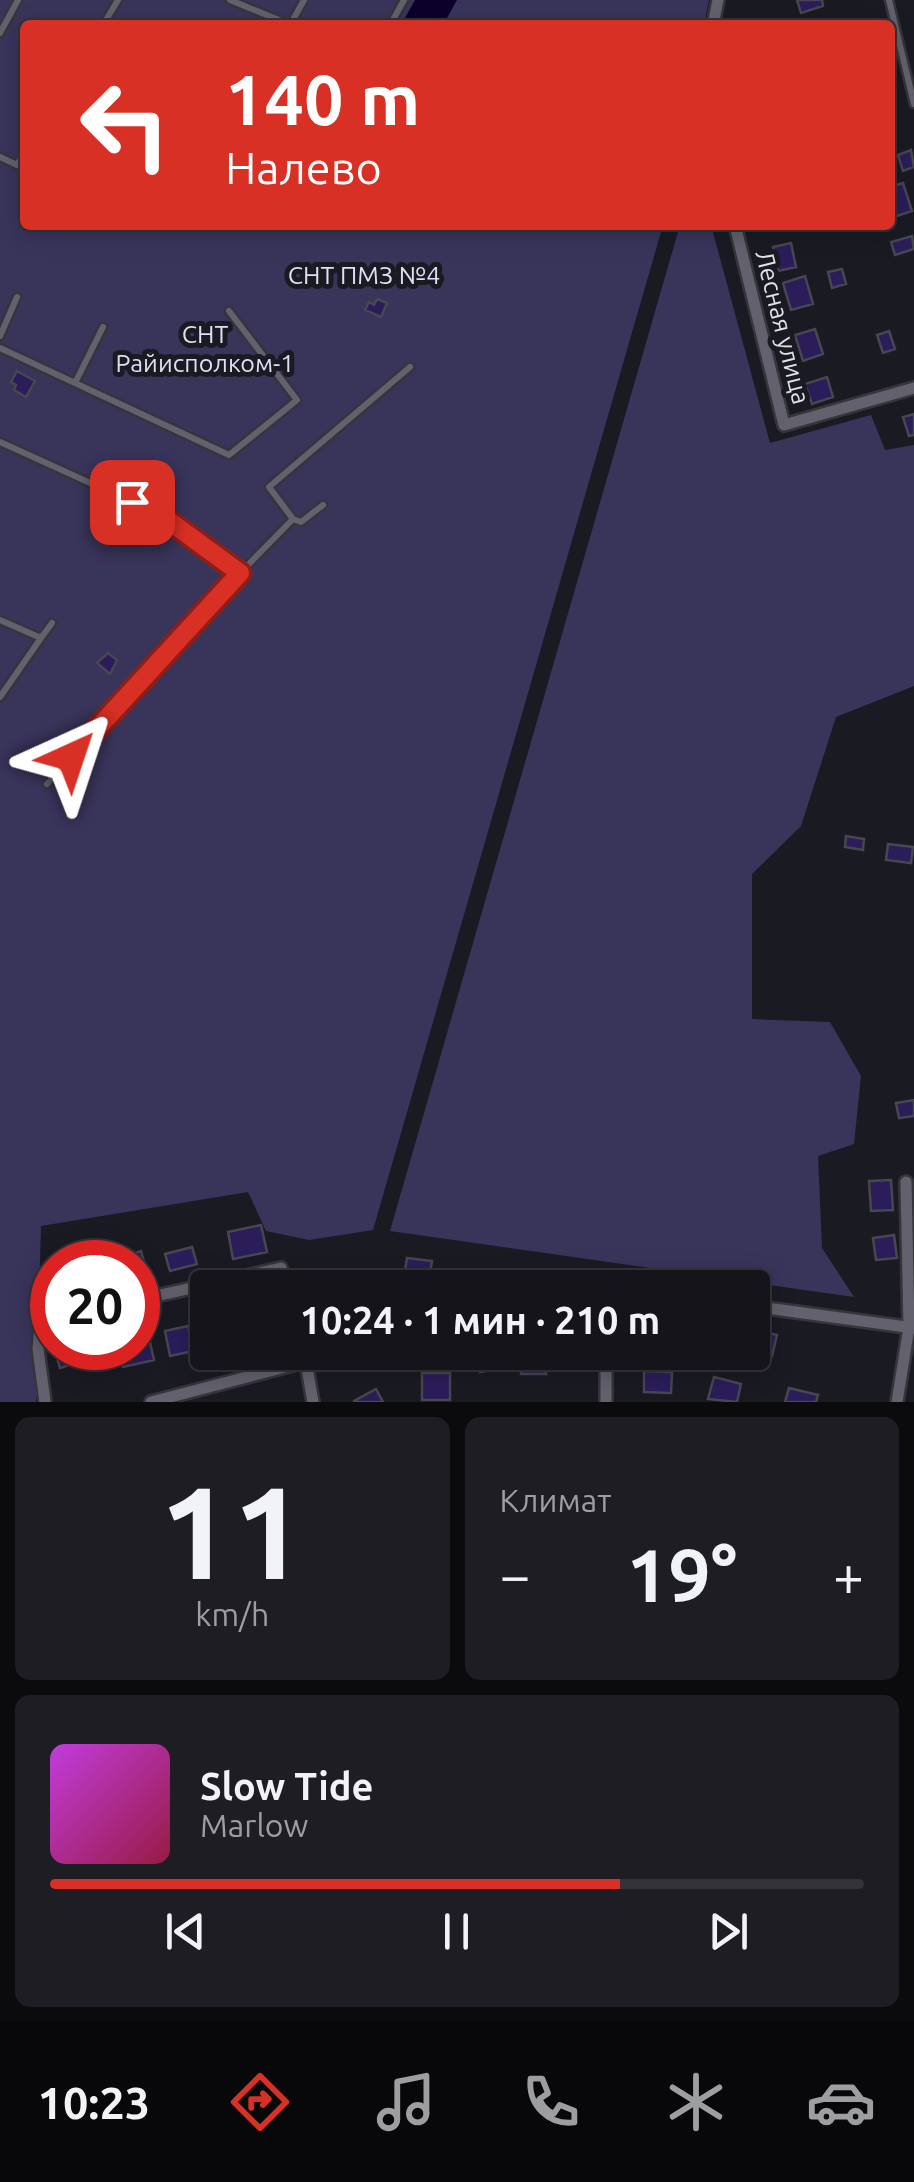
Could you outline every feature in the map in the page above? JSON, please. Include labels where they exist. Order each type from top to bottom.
[{"type":"street","name":"Лесная улица","points":[[737,230],[784,424],[914,388]]},
{"type":"street","points":[[896,1402],[912,1327],[906,1182]]},
{"type":"street","points":[[160,1295],[281,1268]]},
{"type":"street","points":[[770,1308],[912,1327]]},
{"type":"street","points":[[41,1370],[45,1402]]},
{"type":"street","points":[[151,1402],[275,1370]]},
{"type":"street","points":[[307,1370],[312,1402]]},
{"type":"street","points":[[606,1370],[606,1402]]},
{"type":"lane","points":[[0,33],[18,0]]},
{"type":"lane","points":[[230,0],[278,20]]},
{"type":"lane","points":[[895,25],[914,104]]},
{"type":"lane","points":[[0,336],[17,296]]},
{"type":"lane","points":[[0,348],[229,455],[298,400],[229,311]]},
{"type":"lane","points":[[75,383],[103,327]]},
{"type":"lane","points":[[323,505],[302,522],[293,519],[270,486],[410,367]]},
{"type":"lane","points":[[0,442],[165,518],[240,573]]},
{"type":"lane","points":[[47,784],[293,519]]},
{"type":"lane","points":[[0,620],[41,638]]},
{"type":"lane","points":[[0,698],[52,623]]},
{"type":"green space","points":[[0,0],[709,0],[705,20],[20,20],[20,230],[662,230],[373,1230],[309,1240],[266,1231],[248,1192],[41,1226],[41,1240],[30,1240],[30,1370],[37,1370],[36,1402],[0,1402]]},
{"type":"green space","points":[[679,230],[712,230],[770,443],[871,415],[885,450],[914,445],[914,686],[836,717],[801,826],[752,874],[752,1019],[830,1022],[861,1076],[854,1144],[818,1156],[822,1248],[854,1297],[770,1285],[770,1270],[664,1270],[390,1231]]},
{"type":"shaded area","points":[[415,0],[457,0],[446,20],[404,20]]},
{"type":"building","points":[[797,0],[822,0],[823,6],[801,13]]},
{"type":"building","points":[[911,150],[914,167],[903,171],[898,155]]},
{"type":"building","points":[[903,183],[912,211],[895,217],[895,185]]},
{"type":"building","points":[[912,236],[914,249],[895,255],[891,242]]},
{"type":"building","points":[[791,243],[796,267],[778,271],[773,247]]},
{"type":"building","points":[[842,269],[846,284],[832,288],[828,272]]},
{"type":"building","points":[[805,276],[813,304],[791,310],[783,283]]},
{"type":"building","points":[[377,299],[387,303],[381,317],[365,310],[369,302],[374,305]]},
{"type":"building","points":[[815,329],[823,354],[803,361],[795,335]]},
{"type":"building","points":[[889,331],[895,349],[883,353],[877,335]]},
{"type":"building","points":[[17,371],[35,381],[26,397],[14,390],[16,385],[11,382]]},
{"type":"building","points":[[827,377],[833,397],[812,404],[805,384]]},
{"type":"building","points":[[914,414],[914,435],[909,436],[903,417]]},
{"type":"building","points":[[150,480],[166,489],[157,504],[142,495]]},
{"type":"building","points":[[108,653],[117,660],[110,674],[97,663]]},
{"type":"building","points":[[846,836],[864,839],[863,850],[845,847]]},
{"type":"building","points":[[888,844],[913,847],[911,863],[886,860]]},
{"type":"building","points":[[914,1100],[914,1116],[899,1118],[896,1103]]},
{"type":"building","points":[[891,1180],[893,1210],[871,1211],[869,1181]]},
{"type":"building","points":[[261,1225],[267,1252],[233,1259],[228,1232]]},
{"type":"building","points":[[894,1235],[897,1258],[876,1260],[873,1238]]},
{"type":"building","points":[[192,1247],[197,1264],[170,1271],[165,1254]]},
{"type":"building","points":[[407,1258],[432,1261],[431,1270],[405,1270]]},
{"type":"building","points":[[188,1326],[190,1352],[170,1356],[165,1331]]},
{"type":"building","points":[[770,1333],[777,1335],[770,1356]]},
{"type":"building","points":[[521,1370],[546,1370],[546,1374],[521,1374]]},
{"type":"building","points":[[644,1371],[672,1372],[671,1393],[644,1392]]},
{"type":"building","points":[[422,1373],[450,1373],[450,1400],[422,1400]]},
{"type":"building","points":[[714,1377],[741,1384],[737,1402],[708,1399]]},
{"type":"building","points":[[789,1388],[818,1395],[816,1402],[785,1402]]},
{"type":"building","points":[[376,1389],[383,1402],[354,1402],[354,1401]]},
{"type":"route","points":[[71,757],[240,573],[165,518],[132,502]]},
{"type":"park label","name":"СНТ ПМЗ №4","points":[[364,275]]},
{"type":"park label","name":"СНТ Райисполком-1","points":[[205,348]]}]
